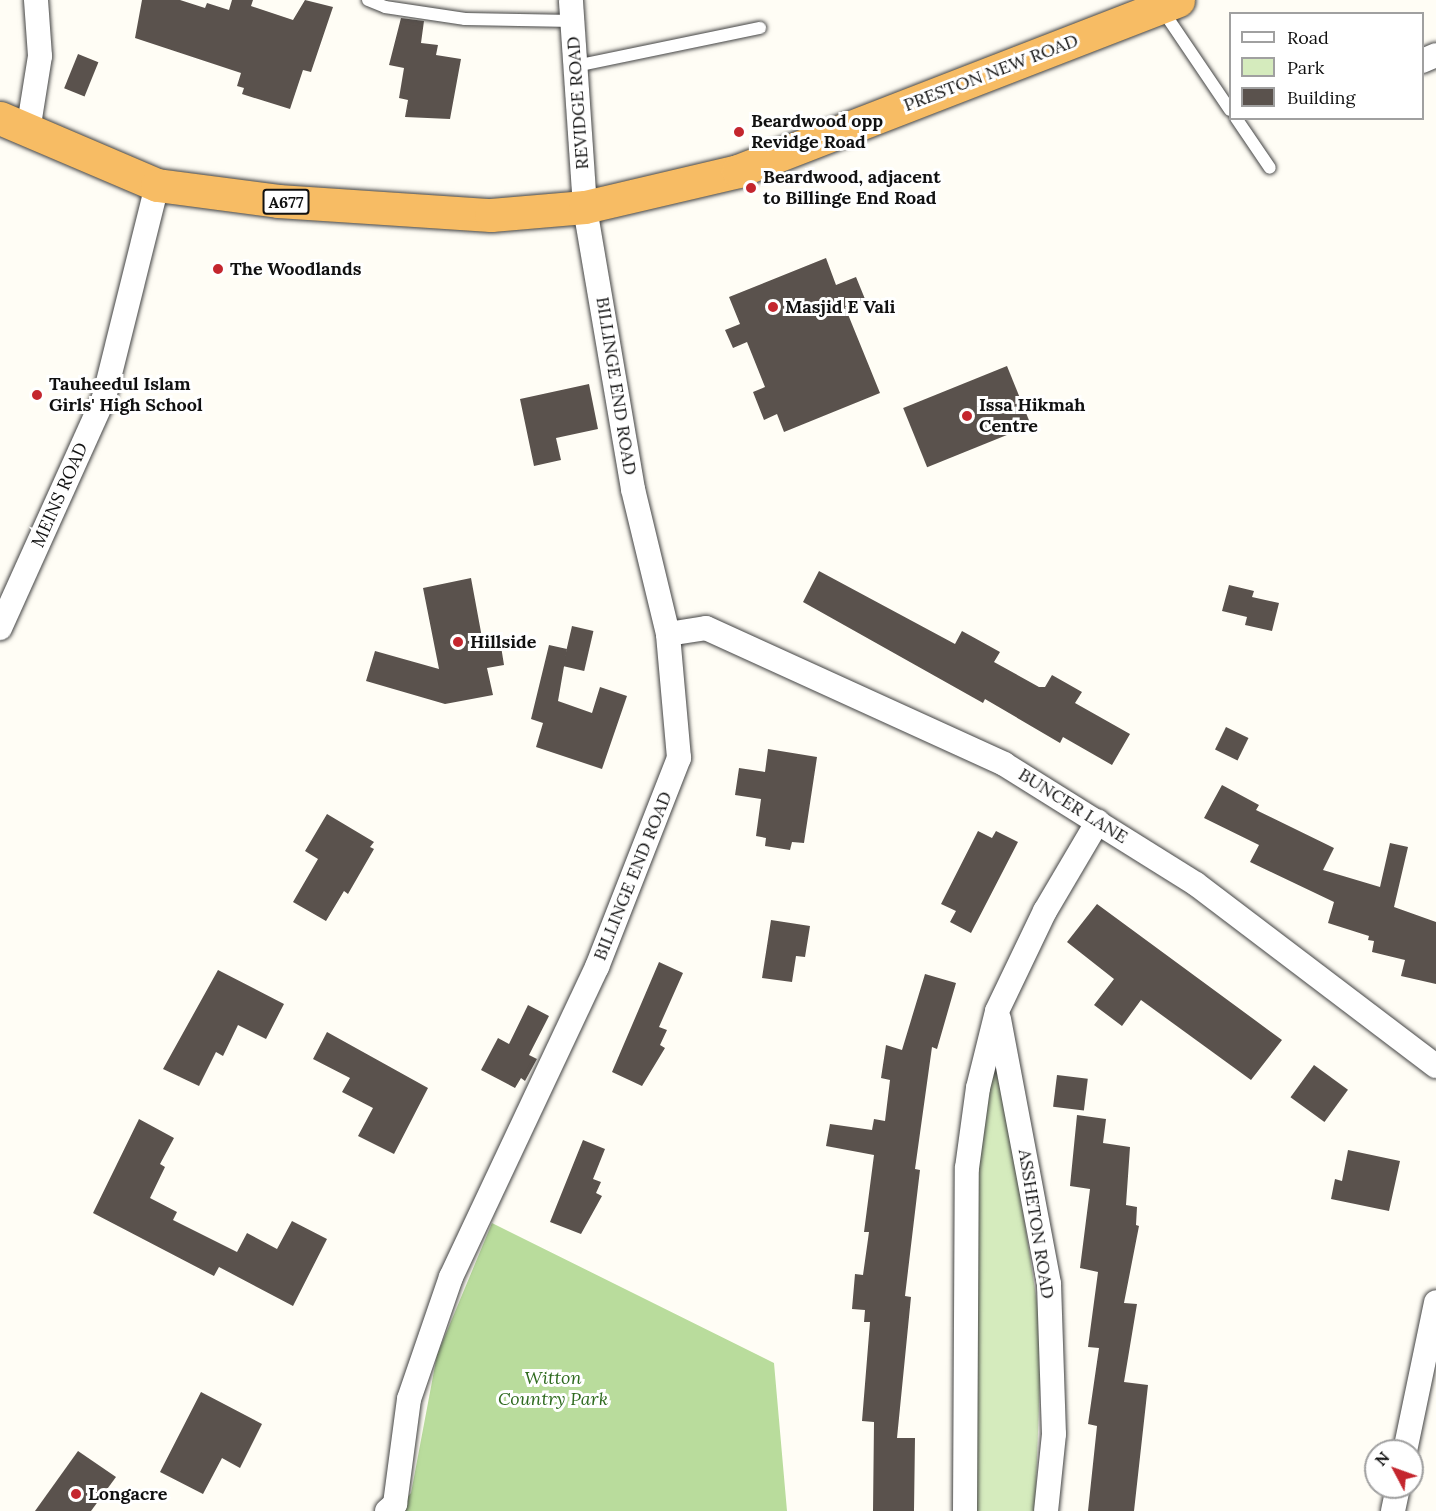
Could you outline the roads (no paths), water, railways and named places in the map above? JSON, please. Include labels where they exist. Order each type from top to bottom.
[{"type":"highway","name":"PRESTON NEW ROAD","points":[[14,124],[157,184],[278,201],[491,215],[585,207],[738,171],[1170,3]]},
{"type":"street","points":[[14,124],[40,56],[36,0]]},
{"type":"street","name":"REVIDGE ROAD","points":[[572,10],[585,207]]},
{"type":"street","name":"MEINS ROAD","points":[[0,628],[7,596],[104,398],[157,184]]},
{"type":"street","name":"BILLINGE END ROAD","points":[[387,1511],[395,1504],[409,1398],[451,1277],[597,967],[679,758],[668,634],[633,489],[585,207]]},
{"type":"street","name":"BUNCER LANE","points":[[668,634],[706,628],[778,658],[1004,764],[1196,884],[1436,1066]]},
{"type":"street","points":[[965,1511],[967,1168],[978,1088],[997,1011],[1045,911],[1098,821]]},
{"type":"street","name":"ASSHETON ROAD","points":[[997,1011],[1049,1284],[1054,1434],[1046,1511]]},
{"type":"street","points":[[1407,1439],[1436,1302]]},
{"type":"lane","points":[[368,0],[385,7],[465,19],[572,10]]},
{"type":"lane","points":[[1170,3],[1229,108]]},
{"type":"lane","points":[[576,66],[760,28]]},
{"type":"lane","points":[[1237,120],[1270,168]]},
{"type":"place","name":"Beardwood opp Revidge Road","points":[[739,132]]},
{"type":"place","name":"Beardwood, adjacent to Billinge End Road","points":[[751,188]]},
{"type":"place","name":"The Woodlands","points":[[218,269]]},
{"type":"place","name":"Masjid E Vali","points":[[773,307]]},
{"type":"place","name":"Tauheedul Islam Girls' High School","points":[[37,395]]},
{"type":"place","name":"Issa Hikmah Centre","points":[[967,416]]},
{"type":"place","name":"Hillside","points":[[458,642]]},
{"type":"place","name":"Longacre","points":[[76,1494]]},
{"type":"park label","name":"Witton Country Park","points":[[553,1389]]}]
